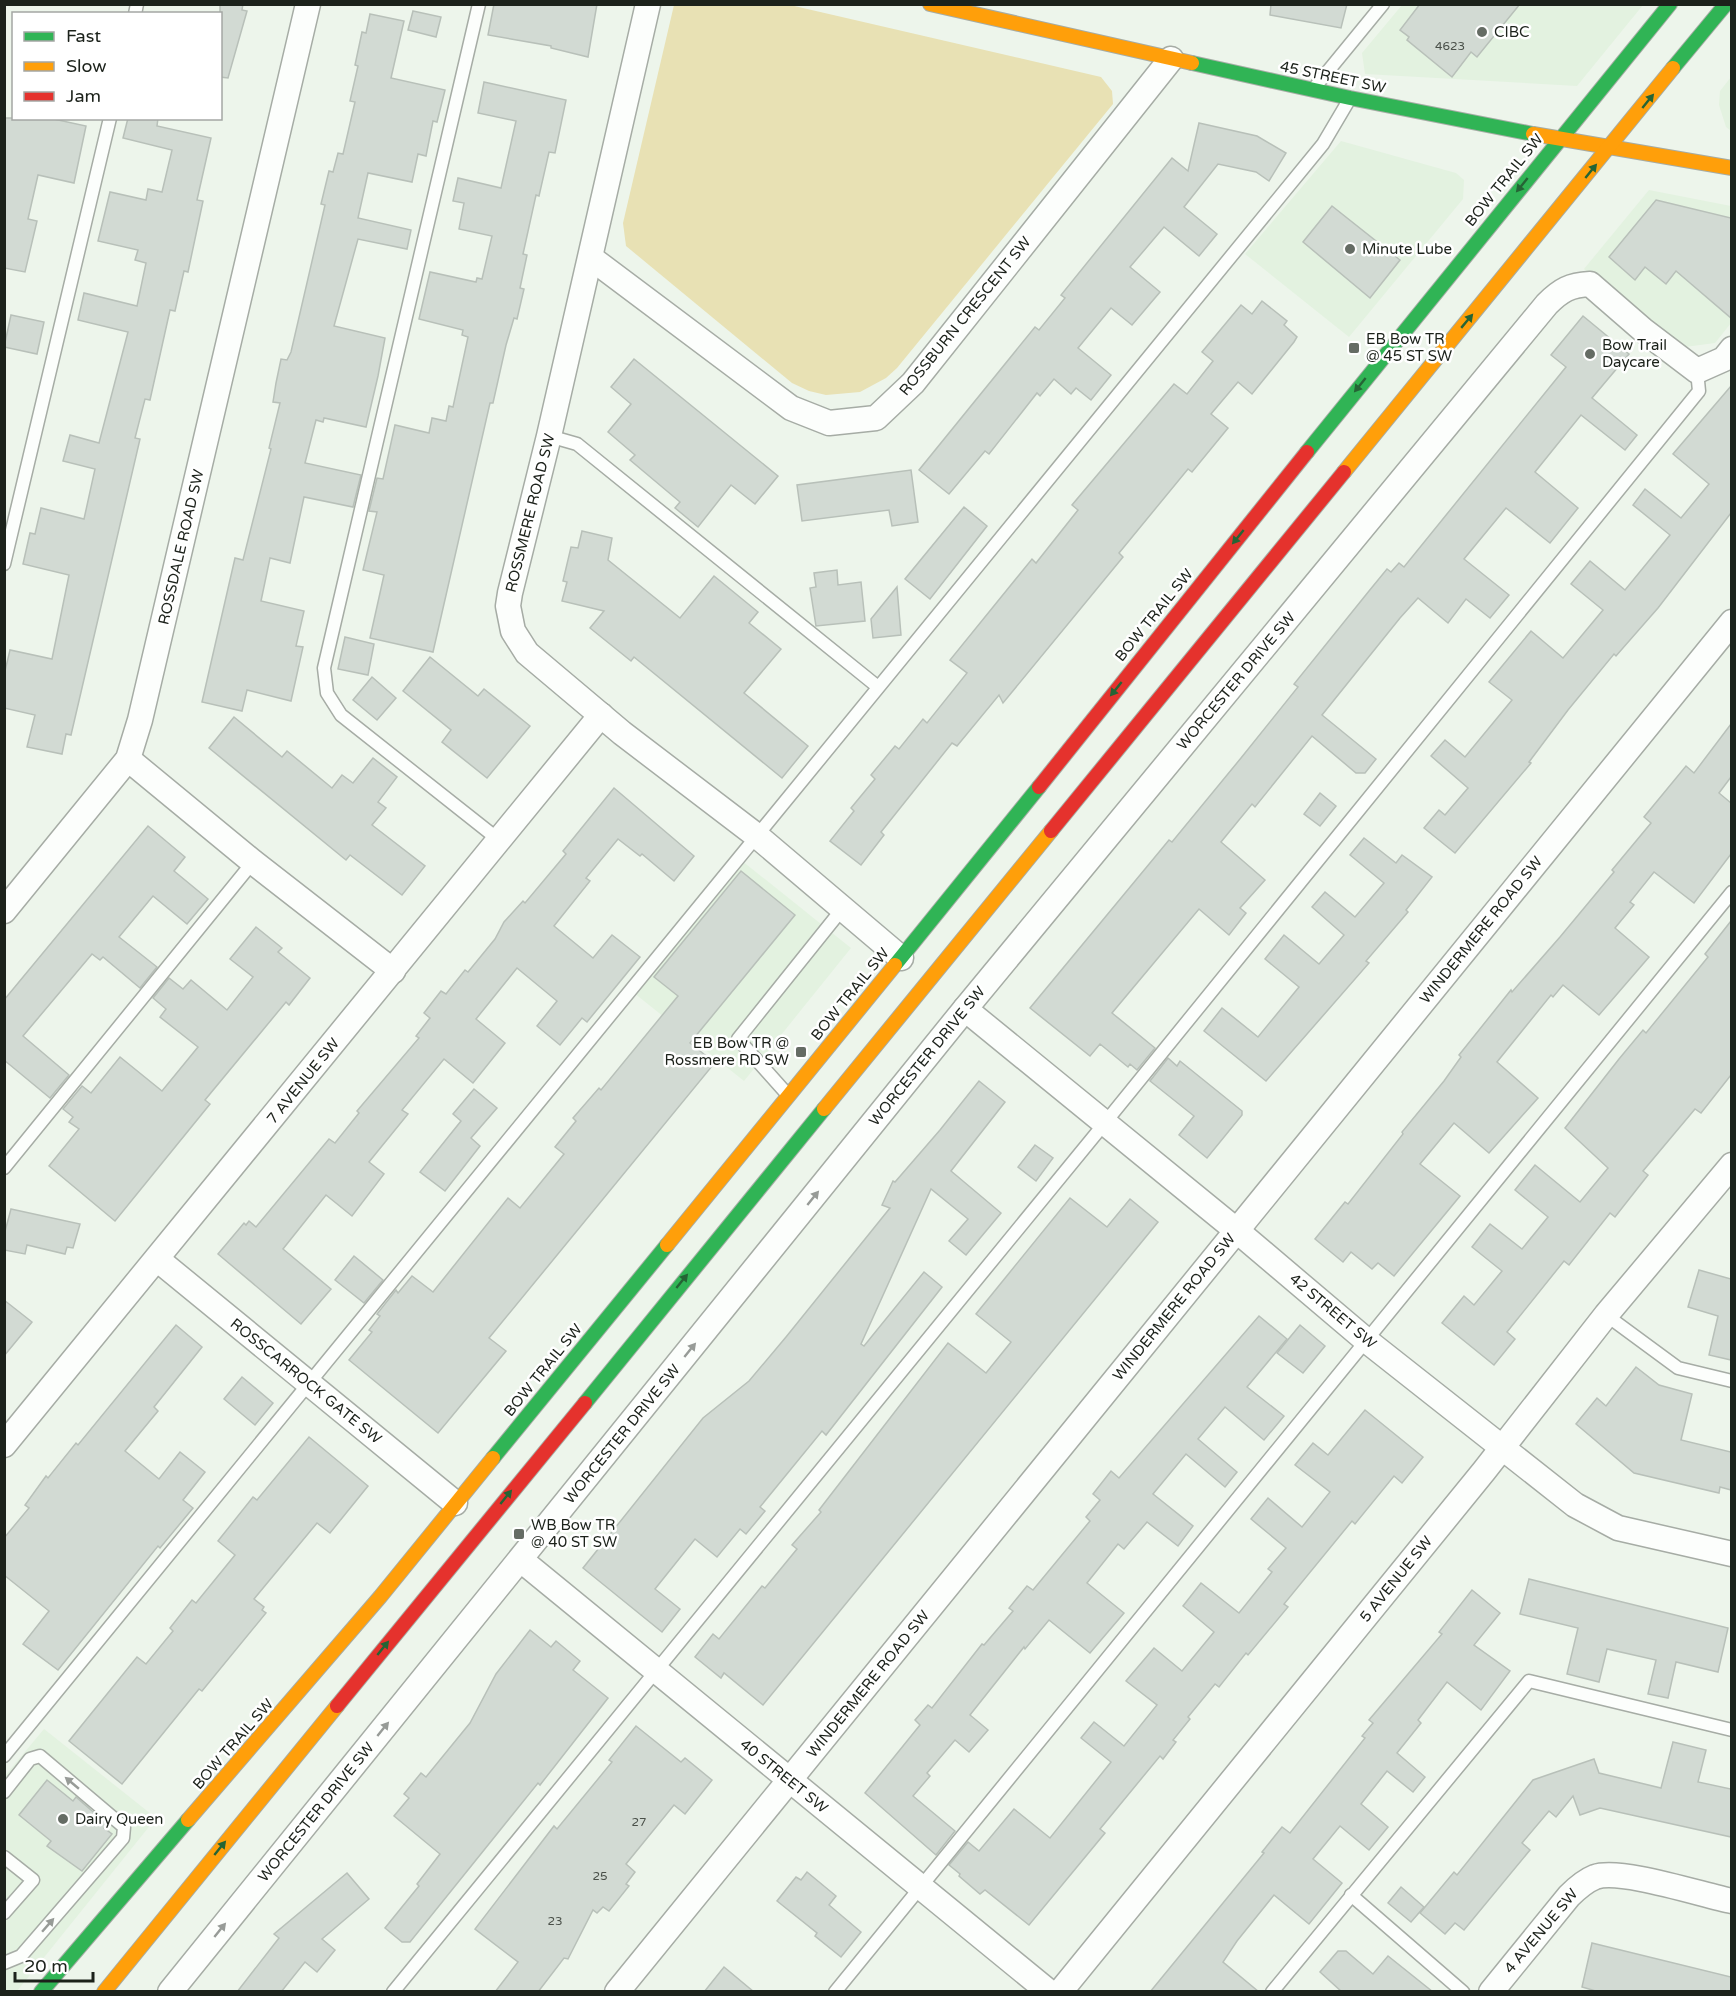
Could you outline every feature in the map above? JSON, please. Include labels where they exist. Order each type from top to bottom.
[{"type":"main road","name":"45 STREET SW","points":[[930,4],[1350,99],[1559,139],[1731,168]]},
{"type":"main road","name":"BOW TRAIL SW","points":[[41,1992],[122,1894],[256,1745],[455,1503],[901,958],[1670,4]]},
{"type":"main road","points":[[104,1992],[1726,4]]},
{"type":"street","name":"ROSSDALE ROAD SW","points":[[128,759],[140,720],[308,4]]},
{"type":"street","name":"ROSSMERE ROAD SW","points":[[648,4],[591,258],[510,593],[510,619],[513,631],[527,653],[601,715],[757,836],[901,958]]},
{"type":"street","name":"ROSSBURN CRESCENT SW","points":[[591,258],[791,408],[829,423],[876,417],[913,383],[1171,59]]},
{"type":"street","name":"WORCESTER DRIVE SW","points":[[170,1992],[965,1009],[1561,290],[1574,285],[1590,284],[1643,330],[1697,370]]},
{"type":"street","points":[[1697,370],[1724,359],[1731,349]]},
{"type":"street","name":"WINDERMERE ROAD SW","points":[[617,1992],[1731,622]]},
{"type":"street","name":"7 AVENUE SW","points":[[4,1446],[601,715]]},
{"type":"street","points":[[4,911],[128,759],[253,862],[393,971]]},
{"type":"street","name":"42 STREET SW","points":[[965,1009],[1236,1230],[1367,1341],[1575,1505],[1599,1520],[1637,1534],[1731,1554]]},
{"type":"street","name":"5 AVENUE SW","points":[[1060,1992],[1503,1447],[1606,1315],[1723,1192],[1731,1165]]},
{"type":"street","name":"ROSSCARROCK GATE SW","points":[[157,1259],[309,1381],[455,1503]]},
{"type":"street","name":"40 STREET SW","points":[[521,1560],[655,1672],[1049,1992]]},
{"type":"street","name":"4 AVENUE SW","points":[[1491,1992],[1569,1896],[1580,1885],[1597,1876],[1622,1876],[1731,1901]]},
{"type":"lane","points":[[479,4],[324,668],[327,693],[341,715],[499,840]]},
{"type":"lane","points":[[1312,91],[1383,4]]},
{"type":"lane","points":[[4,1756],[1323,144],[1350,99]]},
{"type":"lane","points":[[4,564],[110,120]]},
{"type":"lane","points":[[393,1992],[1104,1124],[1699,391],[1697,370]]},
{"type":"lane","points":[[549,436],[577,444],[878,687]]},
{"type":"lane","points":[[4,1168],[253,862]]},
{"type":"lane","points":[[835,1992],[1731,892]]},
{"type":"lane","points":[[789,1095],[738,1039],[843,908]]},
{"type":"lane","points":[[1606,1315],[1678,1368],[1731,1381]]},
{"type":"lane","points":[[1272,1992],[1529,1681],[1731,1730]]},
{"type":"lane","points":[[4,1792],[30,1759],[40,1756],[124,1827],[123,1838],[21,1956],[4,1962]]},
{"type":"lane","points":[[4,1857],[33,1880],[4,1913]]},
{"type":"lane","points":[[1351,1895],[1463,1992]]},
{"type":"shaded area","points":[[674,5],[790,5],[1101,77],[1112,91],[1113,104],[897,368],[886,378],[860,392],[826,395],[809,391],[792,383],[626,246],[623,223]]},
{"type":"shaded area","points":[[1402,5],[1643,5],[1577,86],[1365,74],[1362,53]]},
{"type":"shaded area","points":[[1731,77],[1731,131],[1726,127],[1719,105],[1720,91]]},
{"type":"shaded area","points":[[1341,141],[1456,173],[1464,180],[1463,199],[1349,337],[1245,254]]},
{"type":"shaded area","points":[[1649,190],[1731,206],[1731,323],[1715,343],[1685,347],[1584,269]]},
{"type":"shaded area","points":[[736,856],[851,948],[744,1081],[629,989]]},
{"type":"shaded area","points":[[44,1729],[156,1818],[17,1991],[5,1992],[5,1776]]},
{"type":"building","points":[[220,4],[243,4],[242,10],[247,11],[228,78],[222,77],[222,12],[220,12]]},
{"type":"building","points":[[494,4],[597,4],[588,57],[551,48],[551,46],[488,35]]},
{"type":"building","points":[[1271,4],[1347,4],[1341,28],[1270,15]]},
{"type":"building","points":[[1420,4],[1520,4],[1477,57],[1471,52],[1452,77],[1407,40],[1409,37],[1400,30]]},
{"type":"building","points":[[413,11],[441,17],[436,37],[408,30]]},
{"type":"building","points":[[370,14],[404,21],[391,78],[445,90],[437,122],[433,121],[426,156],[418,154],[412,182],[368,173],[358,218],[411,230],[407,249],[358,239],[334,326],[385,338],[366,427],[324,418],[323,422],[316,420],[305,463],[361,475],[353,507],[304,497],[290,563],[270,558],[261,601],[304,611],[296,646],[303,647],[291,701],[247,690],[242,711],[202,702],[235,558],[243,560],[271,449],[269,448],[280,403],[273,402],[281,359],[287,360],[291,352],[325,205],[321,204],[329,171],[333,172],[338,153],[343,154],[355,102],[350,101],[358,66],[355,65],[362,32],[366,33]]},
{"type":"building","points":[[484,82],[566,100],[555,153],[549,152],[539,196],[536,195],[523,254],[527,255],[520,288],[524,289],[517,319],[514,318],[506,345],[493,403],[490,403],[433,652],[370,638],[384,575],[363,570],[377,512],[369,511],[377,478],[383,479],[395,425],[429,433],[432,418],[446,421],[449,406],[453,407],[468,337],[462,335],[463,330],[419,319],[430,272],[476,282],[477,278],[482,279],[492,236],[459,229],[464,203],[453,201],[458,178],[501,188],[516,121],[478,113]]},
{"type":"building","points":[[4,118],[58,120],[86,126],[74,183],[38,175],[28,219],[37,221],[25,272],[4,268]]},
{"type":"building","points":[[128,120],[158,120],[157,126],[211,138],[197,200],[203,201],[188,272],[184,271],[175,311],[170,310],[150,400],[145,399],[135,438],[140,439],[71,735],[66,734],[62,754],[27,747],[35,715],[4,708],[4,675],[10,650],[52,659],[69,575],[23,564],[30,533],[35,534],[41,508],[84,519],[95,469],[63,461],[70,435],[99,443],[128,332],[78,320],[84,293],[137,306],[146,263],[135,260],[138,250],[98,241],[110,192],[146,200],[148,189],[162,192],[172,150],[123,138]]},
{"type":"building","points":[[1199,123],[1257,136],[1286,153],[1269,181],[1256,172],[1218,164],[1184,207],[1217,234],[1199,256],[1164,227],[1130,267],[1160,292],[1132,325],[1111,308],[1078,348],[1111,375],[1091,400],[1076,388],[1071,394],[1054,379],[1040,396],[1037,393],[989,454],[985,451],[949,494],[919,470],[1035,327],[1039,330],[1065,298],[1061,295],[1172,158],[1188,171]]},
{"type":"building","points":[[1656,200],[1731,218],[1731,318],[1676,271],[1666,284],[1645,267],[1635,280],[1609,257]]},
{"type":"building","name":"Minute Lube","points":[[1332,206],[1400,260],[1370,298],[1303,242]]},
{"type":"building","points":[[1262,301],[1287,321],[1284,325],[1297,337],[1294,342],[1252,394],[1238,382],[1211,414],[1228,428],[1192,472],[1188,469],[1119,553],[1123,557],[1003,703],[999,695],[957,746],[952,743],[881,832],[884,835],[861,865],[830,841],[854,811],[851,808],[875,779],[871,775],[895,746],[899,749],[923,719],[927,723],[967,673],[950,660],[1032,559],[1036,563],[1078,510],[1072,505],[1174,384],[1187,394],[1213,361],[1202,352],[1241,305],[1252,314]]},
{"type":"building","points":[[11,315],[44,322],[37,354],[4,347]]},
{"type":"building","points":[[1583,316],[1629,354],[1592,398],[1637,435],[1625,450],[1581,415],[1535,472],[1578,508],[1550,543],[1506,508],[1464,559],[1509,595],[1490,618],[1466,599],[1448,623],[1418,598],[1400,618],[1322,715],[1376,759],[1365,773],[1356,773],[1312,736],[1255,807],[1252,804],[1221,842],[1265,880],[1240,908],[1246,913],[1229,935],[1199,909],[1112,1013],[1155,1048],[1137,1070],[1130,1064],[1128,1067],[1100,1044],[1090,1056],[1030,1008],[1169,840],[1172,842],[1241,758],[1298,687],[1294,684],[1387,569],[1391,572],[1399,563],[1404,567],[1566,367],[1551,355]]},
{"type":"building","points":[[634,359],[778,476],[755,504],[731,485],[698,527],[675,508],[680,502],[630,460],[635,455],[608,432],[631,404],[611,387]]},
{"type":"building","points":[[1731,386],[1731,513],[1658,608],[1616,656],[1614,654],[1568,710],[1529,762],[1531,763],[1455,853],[1424,828],[1439,810],[1445,815],[1468,788],[1431,756],[1445,740],[1465,757],[1512,700],[1489,682],[1531,631],[1563,658],[1603,610],[1571,584],[1590,561],[1625,590],[1670,535],[1633,505],[1645,489],[1681,518],[1709,484],[1673,454]]},
{"type":"building","points":[[911,470],[918,522],[892,526],[889,510],[802,521],[797,485]]},
{"type":"building","points":[[964,507],[987,526],[930,599],[905,579]]},
{"type":"building","points":[[582,531],[612,538],[608,560],[680,618],[714,576],[758,612],[749,623],[781,649],[744,693],[808,746],[782,778],[634,657],[631,661],[590,628],[604,611],[562,601],[567,582],[563,581],[571,547],[578,548]]},
{"type":"building","points":[[837,570],[838,585],[861,582],[865,621],[816,626],[810,588],[816,587],[814,573]]},
{"type":"building","points":[[897,587],[901,635],[873,638],[871,619]]},
{"type":"building","points":[[345,637],[374,644],[368,675],[338,669]]},
{"type":"building","points":[[430,657],[478,696],[484,689],[530,726],[487,778],[442,742],[451,730],[403,691]]},
{"type":"building","points":[[372,677],[396,698],[377,720],[353,700]]},
{"type":"building","points":[[234,717],[282,757],[287,751],[332,788],[342,775],[353,783],[373,758],[397,777],[378,802],[386,808],[372,825],[425,866],[402,895],[350,855],[346,860],[209,748]]},
{"type":"building","points":[[1731,724],[1731,777],[1719,793],[1731,803],[1731,854],[1694,903],[1654,872],[1630,902],[1634,905],[1615,928],[1649,957],[1599,1015],[1563,985],[1553,997],[1551,995],[1497,1062],[1538,1098],[1489,1153],[1454,1123],[1420,1164],[1460,1196],[1394,1276],[1378,1263],[1372,1269],[1351,1252],[1343,1262],[1315,1239],[1345,1202],[1348,1204],[1444,1081],[1461,1057],[1459,1055],[1511,990],[1512,992],[1614,872],[1612,870],[1651,823],[1644,817],[1686,766],[1694,773]]},
{"type":"building","points":[[614,788],[694,856],[674,881],[642,854],[640,856],[618,839],[586,878],[590,881],[554,926],[593,958],[612,935],[640,957],[587,1022],[582,1018],[560,1045],[537,1026],[557,1001],[517,968],[476,1019],[505,1043],[473,1083],[444,1059],[402,1110],[408,1114],[369,1162],[384,1174],[352,1216],[326,1195],[283,1249],[331,1289],[301,1324],[218,1254],[244,1223],[246,1225],[249,1221],[256,1227],[329,1139],[335,1143],[359,1113],[357,1111],[419,1038],[416,1036],[430,1018],[424,1013],[441,991],[446,994],[465,970],[468,972],[495,939],[504,922],[523,901],[525,903],[566,854],[563,851]]},
{"type":"building","points":[[1320,793],[1336,806],[1320,826],[1304,814]]},
{"type":"building","points":[[148,826],[185,857],[174,871],[208,899],[187,924],[153,896],[119,937],[157,967],[140,988],[103,957],[100,960],[92,954],[23,1036],[69,1075],[50,1098],[4,1060],[4,1000]]},
{"type":"building","points":[[1364,838],[1396,863],[1402,855],[1432,877],[1406,910],[1408,912],[1366,961],[1369,963],[1266,1081],[1204,1031],[1222,1008],[1258,1037],[1299,987],[1265,959],[1284,935],[1319,964],[1344,935],[1312,907],[1325,892],[1355,917],[1384,883],[1350,855]]},
{"type":"building","points":[[741,871],[795,915],[690,1043],[710,1059],[709,1062],[713,1065],[489,1338],[506,1351],[438,1433],[349,1360],[372,1332],[369,1330],[380,1316],[377,1314],[396,1290],[398,1293],[412,1276],[433,1292],[508,1198],[520,1208],[564,1154],[555,1147],[576,1121],[573,1118],[599,1088],[601,1090],[678,996],[654,977]]},
{"type":"building","points":[[1731,921],[1731,1075],[1701,1113],[1695,1109],[1643,1171],[1648,1175],[1615,1217],[1610,1213],[1569,1265],[1564,1261],[1507,1332],[1515,1339],[1494,1365],[1442,1323],[1464,1296],[1474,1305],[1502,1271],[1472,1247],[1490,1224],[1522,1249],[1548,1217],[1515,1190],[1535,1165],[1580,1202],[1608,1168],[1565,1128],[1643,1030],[1646,1033],[1708,957],[1705,954]]},
{"type":"building","points":[[256,927],[282,948],[278,952],[310,978],[289,1005],[286,1002],[205,1100],[210,1104],[115,1221],[49,1166],[79,1129],[69,1122],[73,1117],[63,1109],[82,1086],[91,1093],[120,1057],[162,1091],[198,1047],[160,1017],[166,1009],[153,998],[169,978],[183,989],[191,980],[227,1010],[253,977],[230,959]]},
{"type":"building","points":[[1168,1058],[1177,1066],[1180,1061],[1242,1111],[1242,1115],[1207,1158],[1179,1135],[1194,1116],[1150,1081]]},
{"type":"building","points":[[979,1081],[1005,1102],[951,1171],[1001,1213],[966,1255],[949,1241],[968,1219],[931,1189],[861,1344],[864,1346],[924,1272],[942,1287],[826,1435],[822,1431],[760,1507],[765,1511],[746,1534],[740,1529],[717,1557],[695,1539],[655,1589],[680,1609],[662,1632],[583,1568],[703,1418],[749,1381],[786,1337],[890,1208],[882,1205],[893,1181],[895,1182],[940,1130]]},
{"type":"building","points":[[474,1089],[497,1108],[471,1138],[480,1146],[445,1191],[420,1172],[461,1121],[453,1114]]},
{"type":"building","points":[[1035,1145],[1053,1158],[1036,1181],[1018,1167]]},
{"type":"building","points":[[1070,1198],[1107,1227],[1130,1199],[1158,1222],[763,1705],[724,1673],[721,1678],[695,1657],[713,1634],[719,1639],[762,1586],[765,1588],[797,1549],[792,1545],[821,1512],[819,1510],[948,1343],[986,1373],[1011,1342],[976,1314]]},
{"type":"building","points":[[11,1209],[80,1224],[73,1248],[67,1247],[65,1254],[27,1245],[25,1254],[4,1250],[4,1235]]},
{"type":"building","points":[[354,1256],[383,1280],[364,1303],[335,1280]]},
{"type":"building","points":[[1699,1270],[1731,1279],[1731,1360],[1709,1355],[1718,1316],[1688,1307]]},
{"type":"building","points":[[4,1300],[32,1322],[4,1356]]},
{"type":"building","points":[[1259,1316],[1287,1339],[1247,1387],[1284,1416],[1264,1440],[1225,1407],[1198,1439],[1237,1472],[1225,1487],[1186,1454],[1153,1494],[1193,1526],[1178,1546],[1147,1522],[1124,1549],[1118,1544],[1087,1583],[1124,1613],[1090,1653],[1049,1620],[1025,1649],[1024,1647],[970,1715],[988,1730],[969,1752],[955,1740],[927,1773],[930,1776],[913,1796],[955,1831],[936,1855],[865,1793],[920,1725],[915,1720],[928,1705],[932,1708],[982,1644],[984,1645],[1013,1611],[1009,1608],[1027,1586],[1033,1590],[1090,1521],[1086,1517],[1100,1500],[1093,1494],[1111,1471],[1119,1478]]},
{"type":"building","points":[[176,1325],[202,1347],[154,1407],[158,1411],[125,1451],[159,1479],[180,1452],[205,1472],[183,1500],[193,1508],[160,1548],[158,1546],[58,1670],[23,1644],[49,1611],[4,1575],[4,1538],[29,1508],[25,1505],[46,1476],[48,1478],[76,1443],[78,1445]]},
{"type":"building","points":[[1300,1325],[1325,1346],[1303,1373],[1277,1353]]},
{"type":"building","points":[[1636,1367],[1659,1385],[1692,1394],[1681,1440],[1731,1452],[1731,1490],[1720,1487],[1719,1493],[1634,1473],[1576,1424],[1597,1398],[1606,1406]]},
{"type":"building","points":[[242,1377],[273,1403],[255,1425],[224,1399]]},
{"type":"building","points":[[1365,1410],[1423,1457],[1402,1483],[1394,1476],[1355,1524],[1352,1521],[1284,1604],[1288,1607],[1248,1655],[1246,1653],[1219,1687],[1215,1684],[1188,1717],[1190,1719],[1173,1740],[1176,1742],[1163,1759],[1160,1756],[1100,1829],[1105,1833],[1029,1925],[985,1890],[980,1894],[949,1865],[968,1842],[979,1851],[1014,1809],[1050,1838],[1111,1762],[1081,1738],[1094,1722],[1124,1746],[1157,1705],[1126,1681],[1154,1648],[1182,1671],[1214,1632],[1183,1606],[1201,1583],[1239,1613],[1272,1572],[1268,1569],[1286,1548],[1251,1519],[1268,1498],[1302,1527],[1330,1492],[1295,1465],[1313,1443],[1328,1455]]},
{"type":"building","points":[[309,1437],[368,1486],[330,1533],[317,1523],[254,1599],[264,1607],[262,1610],[266,1613],[202,1691],[199,1689],[122,1784],[69,1741],[137,1657],[146,1664],[173,1631],[170,1628],[192,1600],[196,1603],[235,1555],[218,1541],[253,1497],[257,1500]]},
{"type":"building","points":[[1529,1579],[1728,1628],[1718,1672],[1676,1662],[1668,1698],[1648,1694],[1656,1660],[1607,1649],[1599,1682],[1567,1674],[1578,1628],[1520,1614]]},
{"type":"building","points":[[1472,1590],[1500,1613],[1474,1645],[1510,1671],[1481,1710],[1447,1682],[1418,1720],[1421,1723],[1397,1753],[1425,1777],[1413,1792],[1387,1771],[1361,1804],[1388,1827],[1369,1850],[1340,1826],[1313,1859],[1342,1883],[1309,1924],[1274,1895],[1237,1941],[1223,1962],[1259,1992],[1150,1992],[1264,1853],[1262,1852],[1282,1827],[1290,1833],[1365,1738],[1362,1736],[1373,1723],[1369,1720],[1442,1634],[1439,1632]]},
{"type":"building","points":[[530,1630],[551,1647],[556,1641],[580,1661],[573,1670],[608,1698],[540,1785],[538,1783],[410,1942],[402,1942],[385,1928],[419,1886],[417,1884],[440,1854],[394,1816],[409,1798],[404,1794],[421,1773],[426,1777],[470,1723],[496,1674]]},
{"type":"building","points":[[636,1726],[681,1762],[685,1758],[712,1780],[685,1814],[674,1805],[626,1864],[635,1872],[626,1884],[629,1886],[609,1911],[603,1907],[597,1913],[593,1910],[568,1959],[564,1958],[538,1992],[495,1992],[518,1962],[475,1929],[554,1826],[557,1829],[612,1762],[609,1760]]},
{"type":"building","points":[[1673,1742],[1706,1750],[1698,1782],[1731,1789],[1731,1837],[1600,1808],[1580,1815],[1573,1796],[1556,1817],[1549,1811],[1522,1843],[1530,1850],[1464,1930],[1455,1923],[1445,1934],[1420,1913],[1454,1872],[1457,1875],[1533,1780],[1594,1759],[1599,1773],[1661,1788]]},
{"type":"building","name":"Dairy Queen","points":[[47,1780],[73,1801],[76,1797],[107,1824],[104,1828],[112,1834],[82,1871],[47,1846],[51,1841],[19,1815]]},
{"type":"building","points":[[807,1872],[836,1896],[829,1905],[861,1932],[841,1957],[815,1936],[817,1933],[777,1901],[796,1877],[801,1880]]},
{"type":"building","points":[[347,1873],[369,1899],[322,1939],[335,1950],[317,1972],[305,1962],[281,1992],[237,1992],[279,1938],[274,1934]]},
{"type":"building","points":[[1401,1887],[1424,1907],[1411,1922],[1388,1903]]},
{"type":"building","points":[[1592,1943],[1731,1977],[1731,1992],[1599,1992],[1582,1987]]},
{"type":"building","points":[[1338,1951],[1346,1951],[1373,1974],[1388,1956],[1433,1992],[1342,1992],[1320,1972]]},
{"type":"building","points":[[724,1967],[754,1992],[704,1992]]},
{"type":"traffic: fast","points":[[1307,452],[1670,4]]},
{"type":"traffic: fast","points":[[1673,68],[1726,4]]},
{"type":"traffic: fast","points":[[1192,63],[1350,98],[1533,134]]},
{"type":"traffic: fast","points":[[895,965],[1039,787]]},
{"type":"traffic: fast","points":[[585,1403],[824,1109]]},
{"type":"traffic: fast","points":[[493,1458],[667,1245]]},
{"type":"traffic: fast","points":[[41,1992],[188,1820]]},
{"type":"traffic: slow","points":[[930,4],[1192,63]]},
{"type":"traffic: slow","points":[[1344,472],[1673,68]]},
{"type":"traffic: slow","points":[[1533,134],[1732,168]]},
{"type":"traffic: slow","points":[[824,1109],[1051,831]]},
{"type":"traffic: slow","points":[[667,1245],[895,965]]},
{"type":"traffic: slow","points":[[188,1820],[380,1597],[493,1458]]},
{"type":"traffic: slow","points":[[104,1992],[337,1706]]},
{"type":"traffic: jam","points":[[1039,787],[1307,452]]},
{"type":"traffic: jam","points":[[1051,831],[1344,472]]},
{"type":"traffic: jam","points":[[337,1706],[585,1403]]},
{"type":"place","name":"CIBC","points":[[1482,32]]},
{"type":"place","name":"Minute Lube","points":[[1350,249]]},
{"type":"place","name":"EB Bow TR @ 45 ST SW","points":[[1354,348]]},
{"type":"place","name":"Bow Trail Daycare","points":[[1590,354]]},
{"type":"place","name":"EB Bow TR @ Rossmere RD SW","points":[[801,1052]]},
{"type":"place","name":"WB Bow TR @ 40 ST SW","points":[[519,1534]]},
{"type":"place","name":"Dairy Queen","points":[[63,1819]]}]
